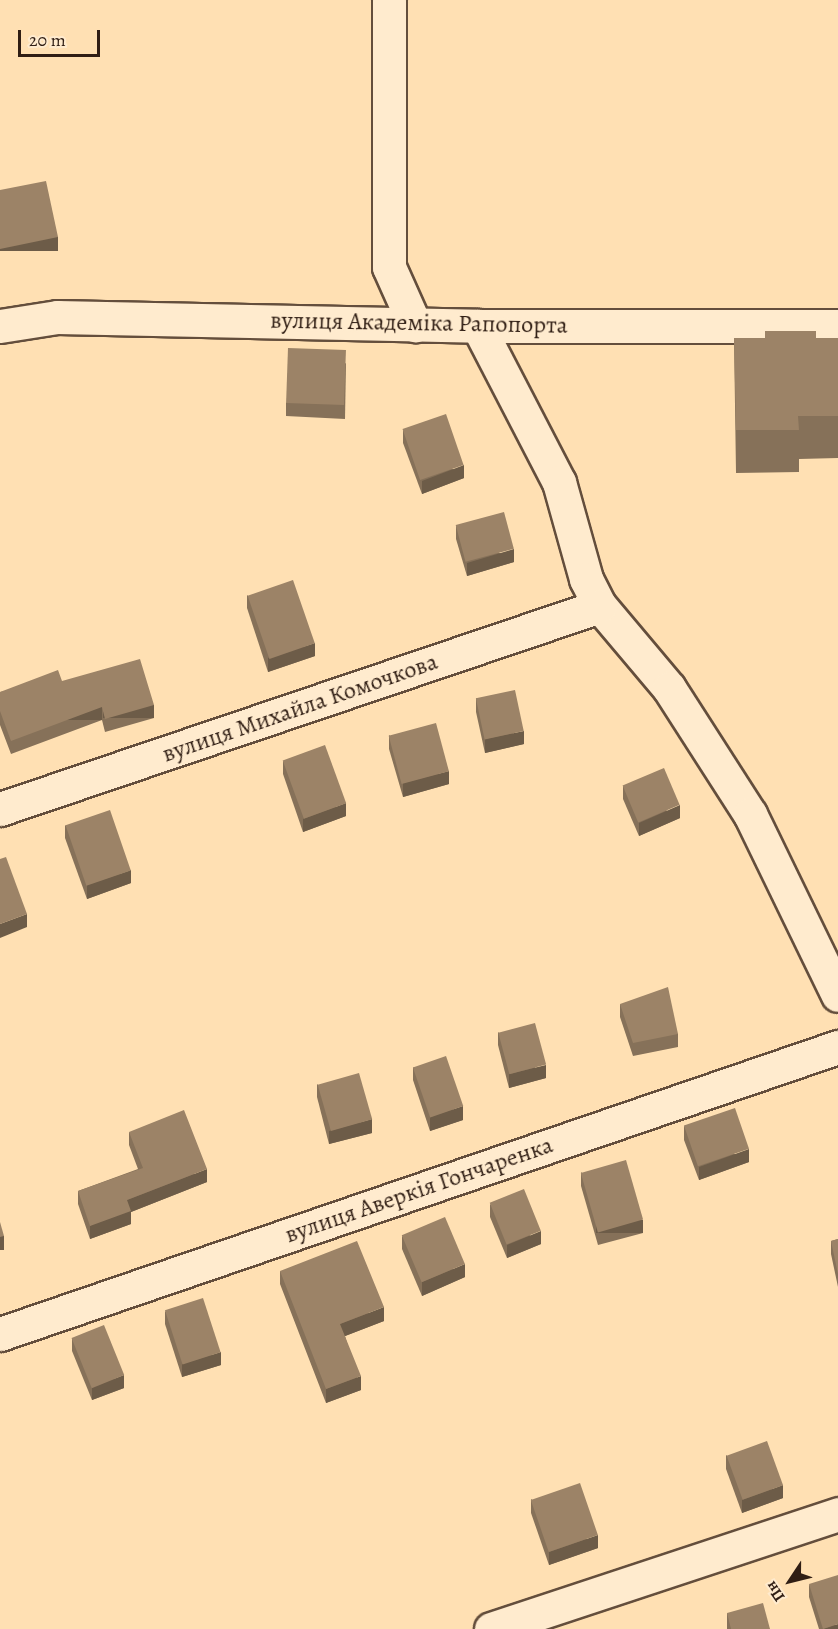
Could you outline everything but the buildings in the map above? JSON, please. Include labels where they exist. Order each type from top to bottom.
[{"type":"street","points":[[389,0],[389,267],[415,324]]},
{"type":"street","name":"вулиця Академіка Рапопорта","points":[[0,326],[57,317],[478,326],[838,326]]},
{"type":"street","points":[[478,326],[559,482],[586,579],[600,606],[669,688],[750,814],[838,995]]},
{"type":"street","name":"вулиця Михайла Комочкова","points":[[0,809],[600,606]]},
{"type":"street","name":"вулиця Аверкія Гончаренка","points":[[0,1334],[838,1047]]},
{"type":"street","points":[[490,1629],[838,1514]]}]
